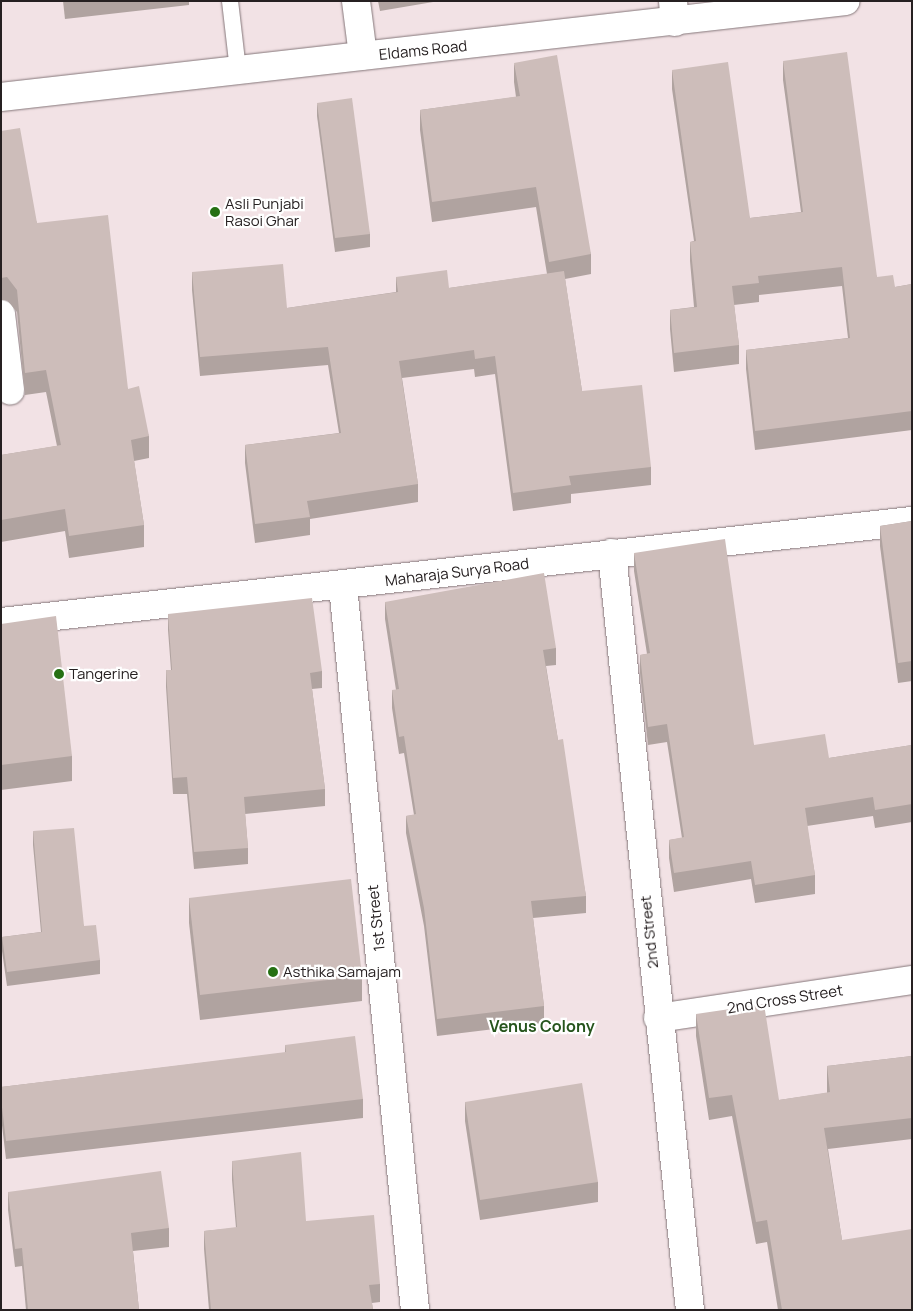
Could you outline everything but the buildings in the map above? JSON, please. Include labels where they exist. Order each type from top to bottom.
[{"type":"street","points":[[356,1],[363,56]]},
{"type":"street","name":"Eldams Road","points":[[1,97],[363,56],[674,12],[834,2]]},
{"type":"street","points":[[1,314],[10,390]]},
{"type":"street","name":"Maharaja Surya Road","points":[[1,622],[343,586],[612,553],[912,521]]},
{"type":"street","name":"2nd Street","points":[[612,553],[658,1018],[690,1310]]},
{"type":"street","name":"1st Street","points":[[343,586],[415,1310]]},
{"type":"street","name":"2nd Cross Street","points":[[658,1018],[912,980]]},
{"type":"lane","points":[[230,1],[238,70]]},
{"type":"place","name":"Asli Punjabi Rasoi Ghar","points":[[215,212]]},
{"type":"place","name":"Tangerine","points":[[59,674]]},
{"type":"place","name":"Asthika Samajam","points":[[273,972]]},
{"type":"district","name":"Venus Colony","points":[[542,1026]]}]
